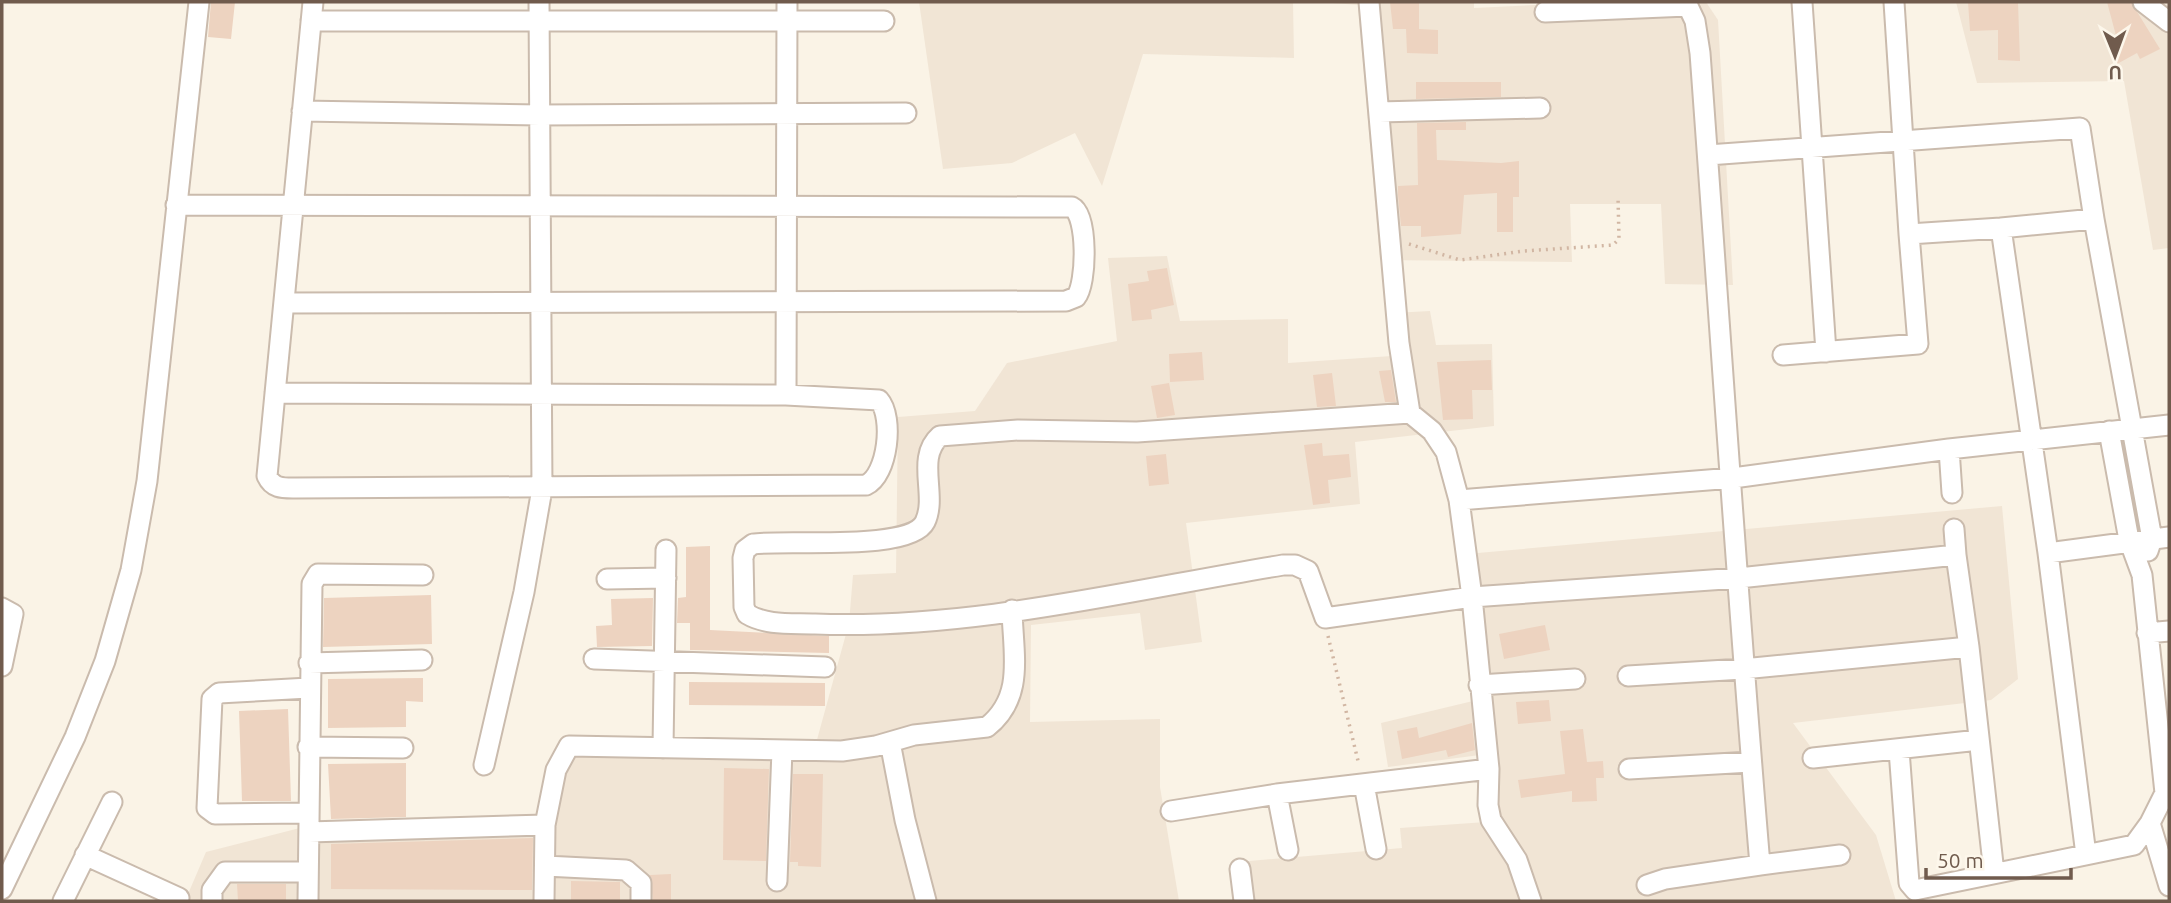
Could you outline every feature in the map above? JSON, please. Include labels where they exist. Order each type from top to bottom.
[{"type":"street","points":[[2,889],[75,737],[105,661],[131,570],[146,481],[199,2]]},
{"type":"street","points":[[484,765],[524,592],[542,489],[539,2]]},
{"type":"street","points":[[1369,2],[1399,343],[1410,413],[1432,431],[1446,452],[1459,500],[1472,597],[1489,769],[1488,805],[1491,820],[1517,860],[1531,901]]},
{"type":"street","points":[[1802,2],[1826,352]]},
{"type":"street","points":[[1783,355],[1918,345],[1894,2]]},
{"type":"street","points":[[2143,2],[2169,22]]},
{"type":"street","points":[[1545,12],[1687,4],[1698,33],[1740,578],[1743,669],[1760,865]]},
{"type":"street","points":[[786,394],[784,114],[787,10]]},
{"type":"street","points":[[275,393],[786,394],[878,400],[886,418],[886,437],[878,473],[871,483],[858,486],[542,489],[278,488],[271,484],[267,476],[302,111],[312,11],[539,22],[787,10],[884,21]]},
{"type":"street","points":[[1379,113],[1541,108]]},
{"type":"street","points":[[302,111],[540,115],[906,113]]},
{"type":"street","points":[[1707,155],[2080,128],[2132,428],[2160,538],[2141,575]]},
{"type":"street","points":[[177,205],[1072,207],[1077,209],[1082,220],[1083,267],[1080,292],[1066,301],[284,303]]},
{"type":"street","points":[[1909,234],[2094,219]]},
{"type":"street","points":[[2001,228],[2034,440],[2086,855]]},
{"type":"street","points":[[1410,413],[1137,432],[1018,430],[940,436],[928,451],[928,516],[922,528],[911,534],[863,542],[753,544],[746,550],[743,558],[743,600],[747,614],[766,621],[873,626],[1012,610],[1295,565],[1307,571],[1325,618],[1472,597],[1740,578],[1956,555]]},
{"type":"street","points":[[1459,500],[1732,478],[1949,449],[2169,425]]},
{"type":"street","points":[[1899,750],[1912,888],[1919,891],[2134,845],[2150,823],[2167,793],[2163,721],[2147,633],[2141,575],[2129,540],[2109,431]]},
{"type":"street","points":[[1949,449],[1952,493]]},
{"type":"street","points":[[1954,529],[1994,873]]},
{"type":"street","points":[[2048,553],[2129,540],[2160,538]]},
{"type":"street","points":[[663,748],[666,550]]},
{"type":"street","points":[[308,901],[312,584],[318,574],[423,575]]},
{"type":"street","points":[[607,579],[666,578]]},
{"type":"street","points":[[2,608],[13,614],[2,666]]},
{"type":"street","points":[[544,901],[545,825],[556,770],[569,746],[842,751],[914,735],[987,727],[1010,703],[1014,679],[1012,610]]},
{"type":"street","points":[[2147,633],[2169,631]]},
{"type":"street","points":[[1628,676],[1743,669],[1969,647]]},
{"type":"street","points":[[594,659],[825,667]]},
{"type":"street","points":[[309,663],[422,660]]},
{"type":"street","points":[[1479,685],[1575,680]]},
{"type":"street","points":[[309,688],[219,693],[212,699],[207,808],[215,814],[309,822],[545,825]]},
{"type":"street","points":[[1813,758],[1979,740]]},
{"type":"street","points":[[890,742],[905,820],[926,901]]},
{"type":"street","points":[[308,747],[402,748]]},
{"type":"street","points":[[777,881],[782,750]]},
{"type":"street","points":[[1629,769],[1751,762]]},
{"type":"street","points":[[1171,811],[1277,794],[1489,769]]},
{"type":"street","points":[[1364,784],[1376,849]]},
{"type":"street","points":[[1277,794],[1288,850]]},
{"type":"street","points":[[63,901],[111,802]]},
{"type":"street","points":[[2150,823],[2169,886]]},
{"type":"street","points":[[85,855],[179,898]]},
{"type":"street","points":[[1647,885],[1665,879],[1840,855]]},
{"type":"street","points":[[545,866],[626,870],[641,883],[641,901]]},
{"type":"street","points":[[1240,869],[1244,901]]},
{"type":"street","points":[[212,901],[212,890],[225,872],[307,872]]},
{"type":"path","points":[[1390,241],[1418,245],[1460,260],[1524,251],[1610,246],[1619,239],[1618,197]]},
{"type":"path","points":[[1325,618],[1364,784]]},
{"type":"shaded area","points":[[919,2],[1293,2],[1294,58],[1143,54],[1102,186],[1075,133],[1012,163],[943,169]]},
{"type":"shaded area","points":[[1320,2],[1474,2],[1474,8],[1598,2],[1706,2],[1718,20],[1733,285],[1665,284],[1661,204],[1570,204],[1572,262],[1380,260],[1358,5]]},
{"type":"shaded area","points":[[1956,2],[2169,2],[2169,248],[2153,250],[2124,81],[1977,83]]},
{"type":"shaded area","points":[[1167,256],[1180,321],[1288,319],[1288,363],[1392,356],[1393,313],[1430,311],[1436,345],[1492,344],[1494,426],[1355,442],[1360,504],[1186,523],[1202,642],[1145,650],[1140,613],[1031,625],[1030,722],[1160,719],[1160,787],[1179,901],[185,901],[206,852],[327,821],[534,828],[580,748],[815,747],[849,623],[853,575],[896,573],[898,417],[975,411],[1007,363],[1117,341],[1108,258]]},
{"type":"shaded area","points":[[2002,506],[2018,679],[1991,700],[1793,723],[1876,835],[1896,901],[1240,901],[1238,862],[1402,848],[1400,828],[1486,822],[1480,755],[1388,767],[1381,723],[1473,701],[1455,555]]},
{"type":"building","points":[[211,2],[235,2],[231,39],[208,37]]},
{"type":"building","points":[[1390,2],[1419,2],[1419,29],[1438,30],[1438,54],[1407,53],[1406,29],[1393,29]]},
{"type":"building","points":[[1968,2],[2018,2],[2020,61],[1998,60],[1998,30],[1970,31]]},
{"type":"building","points":[[2107,2],[2131,2],[2160,49],[2140,59],[2137,53],[2117,64],[2108,49],[2118,43]]},
{"type":"building","points":[[1416,82],[1501,82],[1501,97],[1416,99]]},
{"type":"building","points":[[1466,122],[1466,130],[1436,130],[1437,160],[1501,163],[1519,161],[1519,197],[1513,197],[1513,232],[1497,232],[1497,193],[1464,195],[1461,234],[1421,237],[1421,226],[1401,226],[1398,195],[1398,186],[1418,185],[1417,123]]},
{"type":"building","points":[[1167,268],[1174,305],[1151,310],[1152,319],[1132,321],[1128,284],[1149,281],[1147,271]]},
{"type":"building","points":[[1202,352],[1204,380],[1170,382],[1169,354]]},
{"type":"building","points":[[1491,360],[1492,390],[1472,390],[1473,419],[1443,420],[1437,362]]},
{"type":"building","points":[[1391,370],[1396,402],[1385,402],[1379,371]]},
{"type":"building","points":[[1332,373],[1336,406],[1317,407],[1313,375]]},
{"type":"building","points":[[1169,383],[1175,415],[1157,418],[1151,386]]},
{"type":"building","points":[[1322,443],[1323,456],[1349,454],[1351,477],[1328,480],[1330,503],[1313,505],[1304,445]]},
{"type":"building","points":[[1166,454],[1169,484],[1149,486],[1146,456]]},
{"type":"building","points":[[710,546],[710,630],[829,636],[829,653],[690,650],[690,623],[677,623],[678,598],[686,597],[686,547]]},
{"type":"building","points":[[431,595],[432,644],[323,647],[324,598]]},
{"type":"building","points":[[653,598],[652,646],[597,647],[596,626],[612,625],[611,599]]},
{"type":"building","points":[[1545,625],[1550,650],[1504,659],[1499,634]]},
{"type":"building","points":[[423,678],[423,702],[406,701],[406,727],[328,728],[328,679]]},
{"type":"building","points":[[689,682],[825,683],[825,706],[689,705]]},
{"type":"building","points":[[1549,700],[1551,721],[1518,724],[1516,702]]},
{"type":"building","points":[[288,709],[291,801],[242,801],[239,711]]},
{"type":"building","points":[[1472,723],[1475,750],[1448,757],[1446,750],[1402,759],[1397,731],[1417,727],[1419,738]]},
{"type":"building","points":[[1583,729],[1587,762],[1603,761],[1604,778],[1596,778],[1597,801],[1572,802],[1572,791],[1521,798],[1518,780],[1565,774],[1560,731]]},
{"type":"building","points":[[406,763],[406,817],[331,819],[328,764]]},
{"type":"building","points":[[724,768],[769,769],[766,861],[723,860]]},
{"type":"building","points":[[793,774],[823,774],[821,867],[798,866],[798,862],[790,862]]},
{"type":"building","points":[[533,838],[532,890],[331,889],[331,844]]},
{"type":"building","points":[[671,874],[671,901],[653,901],[650,875]]},
{"type":"building","points":[[571,881],[620,882],[620,901],[571,901]]},
{"type":"building","points":[[237,884],[286,884],[286,901],[238,901]]}]
